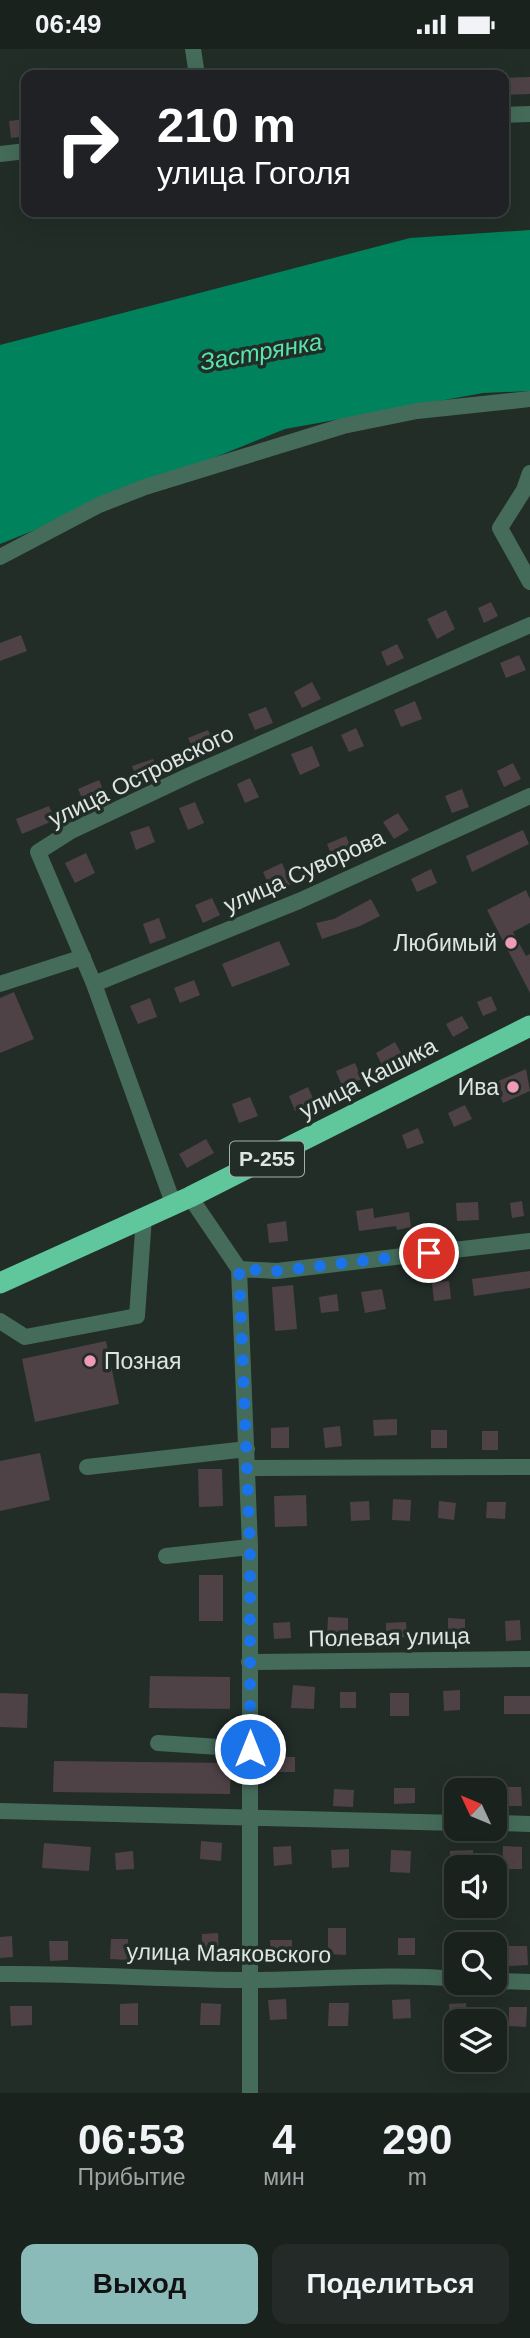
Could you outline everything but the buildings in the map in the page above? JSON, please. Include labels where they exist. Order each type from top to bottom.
[{"type":"highway","name":"улица Кашика","points":[[0,1283],[181,1200],[530,1026]]},
{"type":"street","points":[[193,49],[196,70]]},
{"type":"street","points":[[509,115],[530,114]]},
{"type":"street","points":[[0,154],[21,152]]},
{"type":"street","points":[[0,557],[99,505],[145,487],[343,426],[417,411],[530,400]]},
{"type":"street","points":[[530,474],[524,490],[500,528],[530,582]]},
{"type":"street","name":"улица Островского","points":[[239,1269],[181,1200],[38,852],[71,831],[190,775],[530,625]]},
{"type":"street","name":"улица Суворова","points":[[94,984],[299,901],[530,796]]},
{"type":"street","points":[[0,984],[83,957]]},
{"type":"street","points":[[0,1321],[25,1337],[137,1316],[144,1217]]},
{"type":"street","points":[[250,2093],[250,1547],[239,1269],[277,1271],[530,1241]]},
{"type":"street","points":[[87,1467],[247,1449]]},
{"type":"street","points":[[247,1468],[530,1467]]},
{"type":"street","points":[[166,1556],[250,1547]]},
{"type":"street","name":"Полевая улица","points":[[249,1662],[530,1659]]},
{"type":"street","points":[[158,1744],[250,1749]]},
{"type":"street","points":[[0,1811],[444,1823]]},
{"type":"street","points":[[508,1823],[530,1824]]},
{"type":"street","name":"улица Маяковского","points":[[0,1974],[76,1973],[249,1980],[401,1975],[444,1978]]},
{"type":"street","points":[[507,1982],[530,1983]]},
{"type":"water","name":"Застрянка","points":[[530,230],[530,391],[483,393],[285,429],[0,544],[0,345],[410,238]]},
{"type":"place","name":"Любимый","points":[[511,943]]},
{"type":"place","name":"Ива","points":[[513,1087]]},
{"type":"place","name":"Позная","points":[[90,1361]]},
{"type":"route","points":[[250,1749],[250,1547],[239,1269],[277,1271],[429,1253]]}]
